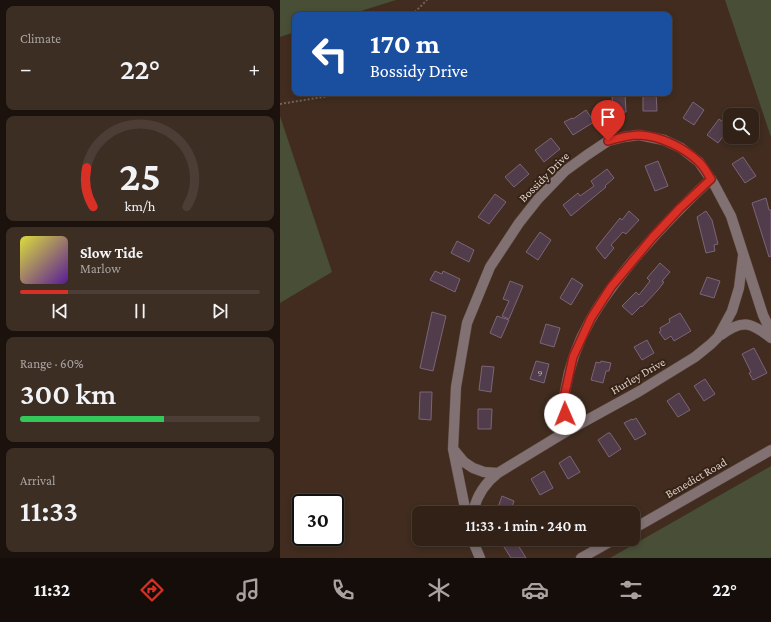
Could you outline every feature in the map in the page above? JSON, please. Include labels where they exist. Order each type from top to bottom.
[{"type":"street","name":"Bossidy Drive","points":[[465,506],[453,448],[456,387],[467,323],[490,267],[519,223],[565,172],[608,141],[639,135],[664,140],[681,148],[699,162],[711,179],[731,216],[763,315],[771,332]]},
{"type":"street","points":[[567,431],[565,393],[573,357],[591,318],[611,287],[652,238],[680,208],[711,179]]},
{"type":"street","name":"Hurley Drive","points":[[718,337],[732,311],[739,288],[743,252]]},
{"type":"street","name":"Hurley Drive","points":[[474,506],[485,485],[498,473],[567,431],[638,392],[695,357],[733,326],[743,324],[760,329],[771,338]]},
{"type":"street","points":[[453,448],[464,462],[473,468],[484,472],[498,473]]},
{"type":"street","name":"Benedict Road","points":[[640,525],[771,450]]},
{"type":"street","points":[[475,546],[480,558]]},
{"type":"street","points":[[581,558],[602,546]]},
{"type":"path","points":[[415,12],[427,0]]},
{"type":"path","points":[[280,104],[329,96]]},
{"type":"green space","points":[[280,0],[396,0],[358,12],[292,12],[292,33],[280,37]]},
{"type":"green space","points":[[725,0],[771,0],[771,137]]},
{"type":"green space","points":[[280,116],[332,272],[280,303]]},
{"type":"green space","points":[[771,466],[771,558],[610,558],[631,546],[640,546],[640,541]]},
{"type":"building","points":[[612,96],[625,96],[626,112],[613,113]]},
{"type":"building","points":[[643,96],[656,96],[657,111],[643,111]]},
{"type":"building","points":[[693,102],[704,110],[694,125],[683,118]]},
{"type":"building","points":[[586,110],[594,122],[573,135],[564,122],[572,118],[573,119]]},
{"type":"building","points":[[719,119],[723,122],[723,136],[718,143],[707,135]]},
{"type":"building","points":[[551,138],[560,149],[544,162],[535,150]]},
{"type":"building","points":[[743,157],[756,176],[745,183],[732,164]]},
{"type":"building","points":[[658,161],[668,186],[655,191],[645,166]]},
{"type":"building","points":[[520,164],[529,174],[514,187],[505,177]]},
{"type":"building","points":[[607,169],[614,178],[605,186],[606,187],[571,216],[563,205],[578,193],[580,196],[594,186],[591,181]]},
{"type":"building","points":[[495,194],[506,202],[489,224],[478,217]]},
{"type":"building","points":[[766,198],[769,210],[771,210],[771,256],[769,257],[752,203]]},
{"type":"building","points":[[629,211],[639,220],[626,234],[623,232],[611,245],[614,248],[605,259],[596,248],[620,218],[622,220]]},
{"type":"building","points":[[706,211],[712,220],[718,244],[714,245],[715,251],[706,253],[697,217]]},
{"type":"building","points":[[540,232],[551,240],[538,260],[526,252]]},
{"type":"building","points":[[457,241],[474,250],[469,262],[451,253]]},
{"type":"building","points":[[660,263],[670,272],[662,281],[664,282],[658,290],[632,315],[622,306],[636,292],[639,295],[650,281],[647,278]]},
{"type":"building","points":[[435,271],[442,274],[443,271],[460,279],[455,292],[430,280]]},
{"type":"building","points":[[707,277],[720,281],[714,298],[700,294]]},
{"type":"building","points":[[572,278],[583,285],[571,305],[560,298]]},
{"type":"building","points":[[510,281],[523,286],[509,319],[502,316],[509,301],[503,299]]},
{"type":"building","points":[[432,312],[446,316],[433,371],[420,368]]},
{"type":"building","points":[[680,313],[691,331],[674,341],[671,336],[665,340],[659,332],[661,331],[660,328],[670,322],[669,319]]},
{"type":"building","points":[[497,316],[509,320],[501,338],[490,333]]},
{"type":"building","points":[[546,324],[560,328],[554,347],[540,343]]},
{"type":"building","points":[[647,340],[654,353],[642,360],[634,347]]},
{"type":"building","points":[[754,348],[767,373],[753,380],[749,373],[751,372],[742,354]]},
{"type":"building","points":[[536,361],[549,364],[544,383],[530,379]]},
{"type":"building","points":[[601,361],[611,363],[609,371],[606,371],[603,383],[591,380],[596,362],[600,363]]},
{"type":"building","points":[[482,366],[494,367],[491,392],[479,390]]},
{"type":"building","points":[[705,379],[715,394],[704,401],[694,386]]},
{"type":"building","points":[[420,392],[432,392],[431,420],[419,419]]},
{"type":"building","points":[[679,393],[690,410],[678,417],[667,401]]},
{"type":"building","points":[[478,409],[492,409],[491,429],[478,429]]},
{"type":"building","points":[[636,418],[646,434],[635,440],[624,423]]},
{"type":"building","points":[[610,433],[621,449],[609,457],[598,440]]},
{"type":"building","points":[[570,456],[580,472],[568,479],[559,463]]},
{"type":"building","points":[[544,471],[553,488],[540,495],[531,479]]},
{"type":"building","points":[[502,496],[514,501],[512,506],[498,506]]},
{"type":"building","points":[[519,546],[526,558],[511,558],[504,547]]},
{"type":"route","points":[[565,414],[565,393],[573,357],[591,318],[611,287],[652,238],[680,208],[711,179],[699,162],[681,148],[664,140],[639,135],[608,141]]}]
